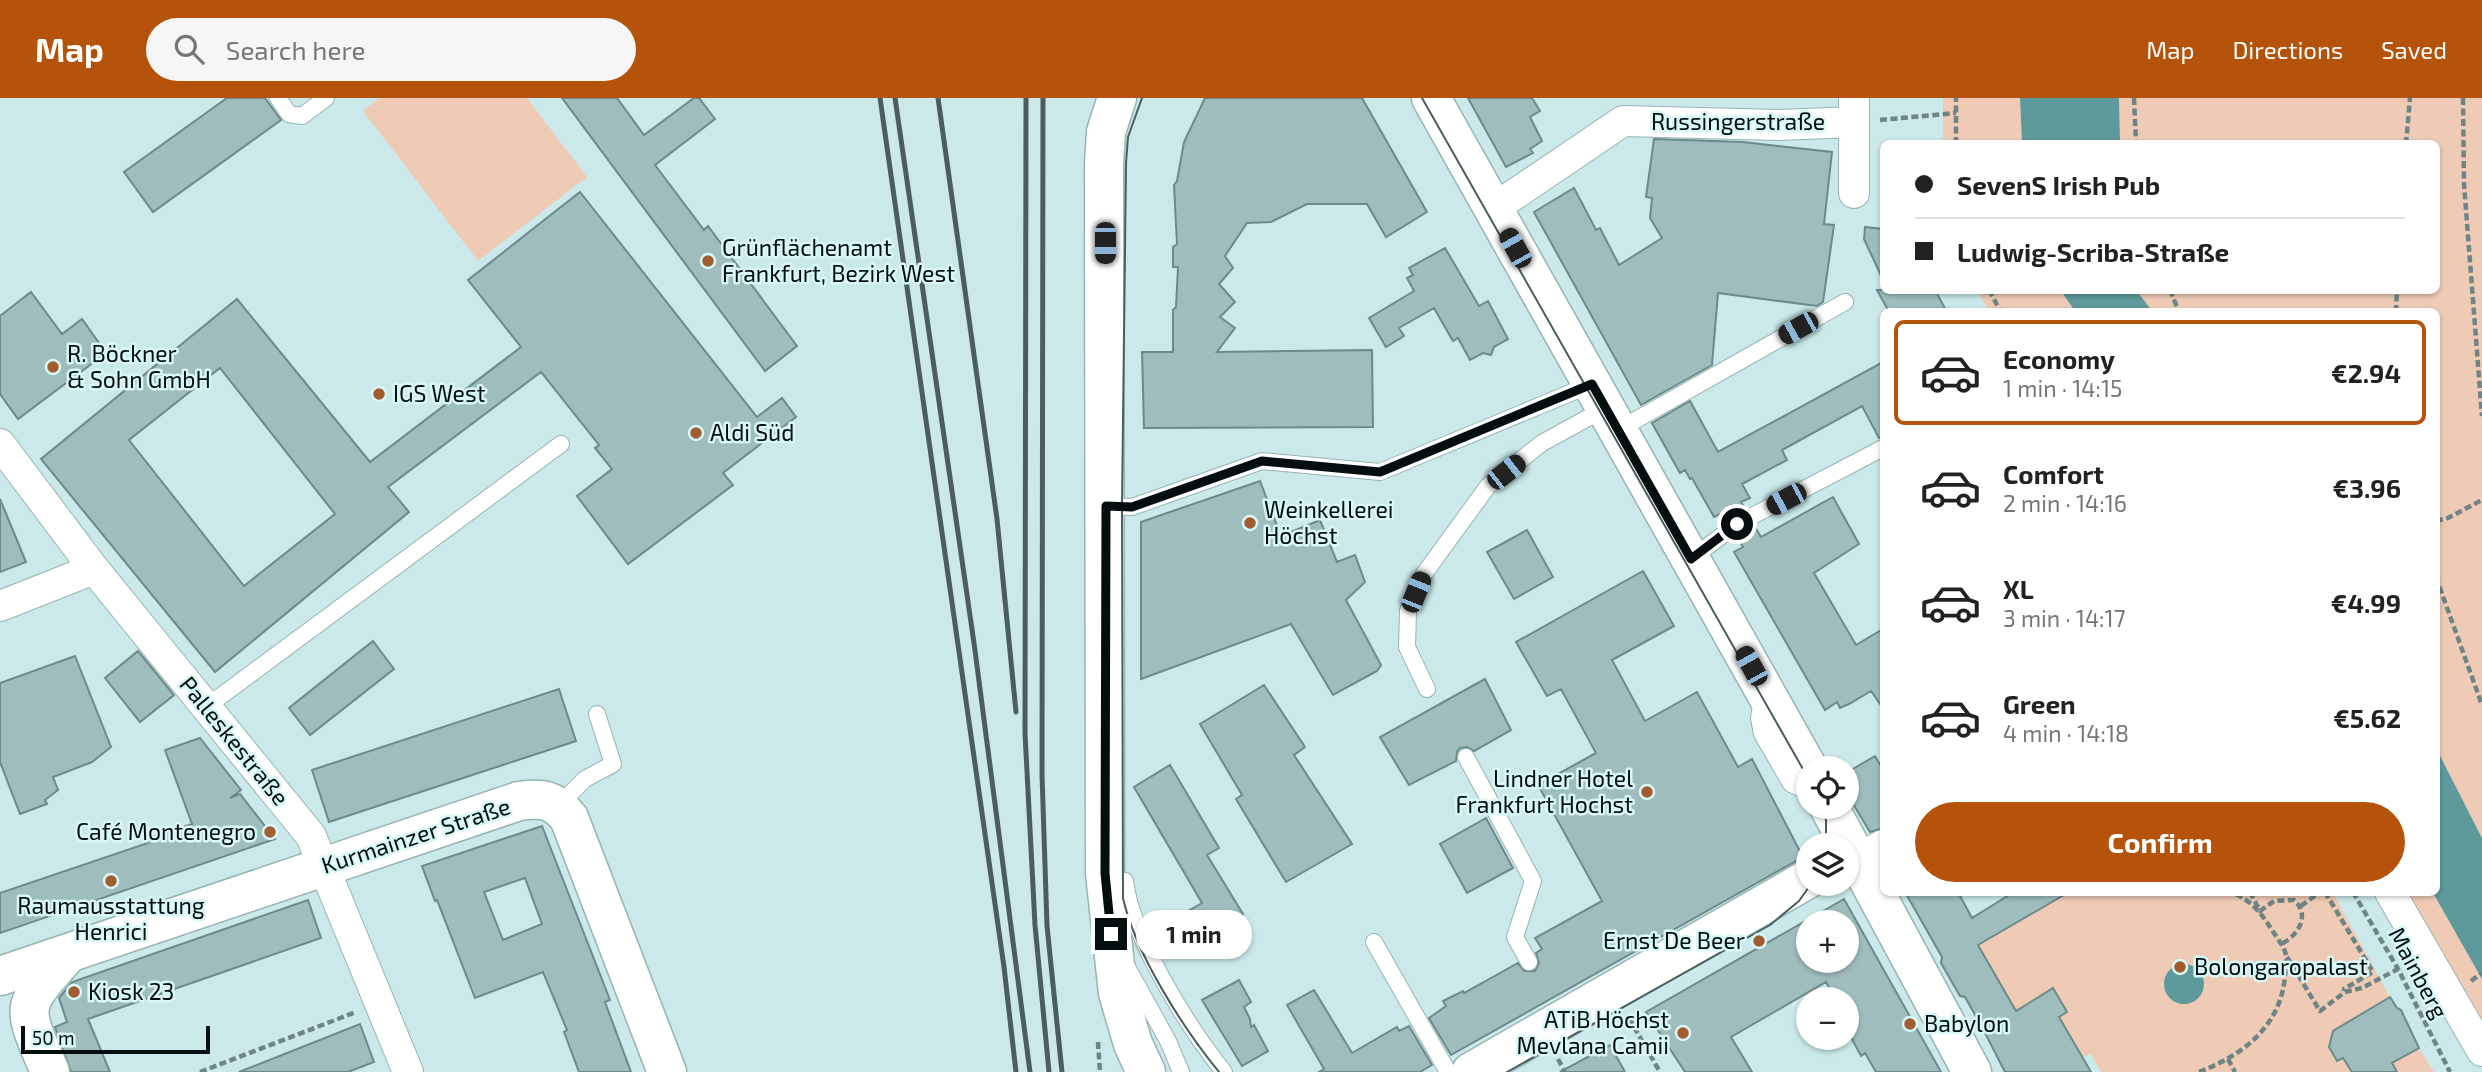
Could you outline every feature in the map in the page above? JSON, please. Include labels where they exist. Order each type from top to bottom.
[{"type":"main road","points":[[1116,98],[1106,132],[1104,163],[1106,506],[1113,741],[1105,873],[1123,1017],[1146,1072]]},
{"type":"main road","points":[[1431,98],[1801,756]]},
{"type":"main road","name":"Kurmainzer Straße","points":[[0,976],[519,801],[549,800],[559,805]]},
{"type":"main road","points":[[559,805],[569,818],[667,1072]]},
{"type":"main road","points":[[1837,819],[1862,856],[1880,891]]},
{"type":"main road","points":[[1471,1072],[1561,1015],[1796,885]]},
{"type":"main road","points":[[1882,896],[1972,1072]]},
{"type":"main road","points":[[50,1072],[14,1011],[70,953]]},
{"type":"street","name":"Russingerstraße","points":[[1493,208],[1616,110],[1778,125],[1854,110],[1854,193]]},
{"type":"street","name":"Palleskestraße","points":[[0,444],[94,569],[311,836],[408,1072]]},
{"type":"street","points":[[0,606],[94,569]]},
{"type":"street","points":[[2392,896],[2482,1051]]},
{"type":"lane","points":[[278,98],[289,114],[302,116],[326,98]]},
{"type":"lane","points":[[1427,690],[1407,647],[1408,611],[1423,574],[1488,486],[1542,443],[1605,408],[1845,302]]},
{"type":"lane","points":[[1106,506],[1132,507],[1262,461],[1380,472],[1605,408]]},
{"type":"lane","points":[[206,707],[561,443]]},
{"type":"lane","points":[[1691,559],[1737,524],[1880,450]]},
{"type":"lane","points":[[1763,688],[1759,718],[1762,734],[1791,783],[1796,785]]},
{"type":"lane","points":[[559,805],[585,779],[613,764],[597,714]]},
{"type":"lane","points":[[1113,741],[1122,861],[1133,921],[1166,983],[1224,1072]]},
{"type":"lane","points":[[1466,757],[1533,881],[1515,937],[1529,962]]},
{"type":"lane","points":[[1110,920],[1124,959],[1168,1041],[1181,1072]]},
{"type":"lane","points":[[1374,942],[1448,1072]]},
{"type":"path","points":[[1956,98],[1956,140]]},
{"type":"path","points":[[2134,98],[2136,140]]},
{"type":"path","points":[[2406,140],[2410,98]]},
{"type":"path","points":[[2463,98],[2464,184],[2482,416]]},
{"type":"path","points":[[1854,110],[1956,113]]},
{"type":"path","points":[[2440,520],[2482,499]]},
{"type":"path","points":[[2440,588],[2482,705]]},
{"type":"path","points":[[2241,896],[2260,911]]},
{"type":"path","points":[[2252,896],[2320,1011],[2345,992],[2362,988],[2398,970]]},
{"type":"path","points":[[2301,906],[2315,896]]},
{"type":"path","points":[[2327,896],[2372,972],[2344,989],[2345,992]]},
{"type":"path","name":"Mainberg","points":[[2355,896],[2398,970],[2450,1072]]},
{"type":"path","points":[[2260,911],[2274,901],[2294,900],[2301,906],[2303,919],[2298,930],[2281,944]]},
{"type":"path","points":[[2199,1072],[2247,1048],[2269,1026],[2283,994],[2286,956]]},
{"type":"path","points":[[200,1072],[380,1003]]},
{"type":"path","points":[[1629,1018],[1660,1072]]},
{"type":"path","points":[[1558,1059],[1565,1072]]},
{"type":"path","points":[[2228,1059],[2235,1072]]},
{"type":"shaded area","points":[[379,98],[527,98],[587,177],[478,261],[363,111]]},
{"type":"shaded area","points":[[1943,98],[2020,98],[2022,140],[1943,140]]},
{"type":"shaded area","points":[[2119,98],[2482,98],[2482,838],[2440,756],[2440,308],[2150,308],[2139,294],[2440,294],[2440,140],[2120,140]]},
{"type":"shaded area","points":[[1979,294],[2063,294],[2073,308],[1987,308]]},
{"type":"shaded area","points":[[2048,896],[2335,896],[2390,997],[2333,1032],[2334,1040],[2328,1045],[2337,1061],[2343,1058],[2352,1072],[2101,1072],[2091,1054],[2083,1058],[2059,1017],[2052,989],[2016,1011],[1978,945],[2051,903]]},
{"type":"shaded area","points":[[2404,896],[2435,896],[2482,979],[2482,1033]]},
{"type":"shaded area","points":[[2419,1048],[2434,1072],[2397,1072],[2392,1063]]},
{"type":"water","points":[[2020,98],[2119,98],[2120,140],[2022,140]]},
{"type":"water","points":[[2063,294],[2139,294],[2150,308],[2073,308]]},
{"type":"water","points":[[2440,756],[2482,838],[2482,979],[2435,896],[2440,896]]},
{"type":"water","points":[[2184,964],[2192,965],[2198,970],[2203,976],[2203,992],[2198,998],[2192,1003],[2184,1004],[2176,1003],[2170,998],[2165,992],[2164,984],[2165,976],[2170,970],[2176,965]]},
{"type":"building","points":[[227,98],[265,98],[281,120],[153,212],[124,172]]},
{"type":"building","points":[[562,98],[617,98],[644,135],[694,98],[699,98],[715,119],[655,165],[704,230],[708,226],[797,346],[765,371]]},
{"type":"building","points":[[1205,98],[1362,98],[1427,212],[1386,237],[1367,204],[1307,204],[1271,222],[1247,223],[1225,256],[1233,268],[1219,284],[1235,302],[1220,317],[1235,328],[1217,352],[1372,350],[1373,427],[1144,428],[1142,352],[1173,352],[1173,310],[1176,307],[1178,267],[1173,267],[1173,247],[1177,244],[1174,185],[1184,142]]},
{"type":"building","points":[[1468,98],[1532,98],[1540,111],[1530,117],[1542,141],[1530,149],[1533,153],[1506,167]]},
{"type":"building","points":[[1654,139],[1743,142],[1832,152],[1824,224],[1834,225],[1823,302],[1817,306],[1718,293],[1712,365],[1641,405],[1534,212],[1574,188],[1596,230],[1600,228],[1619,265],[1662,238],[1650,218],[1652,198],[1646,197]]},
{"type":"building","points":[[580,192],[757,417],[782,398],[796,417],[723,473],[733,485],[628,564],[577,496],[612,469],[595,448],[599,445],[541,372],[388,487],[409,512],[215,672],[41,459],[237,299],[370,462],[521,347],[468,280]],"holes":[[[220,368],[335,514],[244,586],[129,440]]]},
{"type":"building","points":[[1865,227],[1880,229],[1880,274],[1864,239]]},
{"type":"building","points":[[1445,248],[1479,306],[1488,301],[1508,339],[1494,347],[1491,355],[1483,353],[1470,360],[1458,338],[1453,341],[1434,308],[1399,328],[1404,336],[1386,347],[1369,318],[1414,291],[1407,278],[1413,275],[1409,268]]},
{"type":"building","points":[[1877,290],[1880,290],[1880,294],[1937,294],[1945,308],[1887,308]]},
{"type":"building","points":[[31,292],[62,334],[82,319],[106,353],[18,419],[0,394],[0,316]]},
{"type":"building","points":[[1880,364],[1880,438],[1862,406],[1782,450],[1787,460],[1742,484],[1750,498],[1741,502],[1745,508],[1726,519],[1722,513],[1714,517],[1692,478],[1690,479],[1685,470],[1680,473],[1652,423],[1690,401],[1718,452]]},
{"type":"building","points":[[1260,481],[1281,536],[1320,520],[1337,562],[1355,555],[1365,582],[1346,600],[1381,665],[1377,671],[1333,695],[1291,624],[1141,679],[1141,522]]},
{"type":"building","points":[[1833,497],[1859,544],[1814,573],[1856,645],[1880,631],[1880,704],[1871,691],[1840,708],[1837,702],[1825,710],[1734,552],[1743,547],[1737,537],[1743,533],[1755,527],[1761,537]]},
{"type":"building","points":[[0,499],[26,562],[0,572]]},
{"type":"building","points":[[1527,530],[1553,577],[1514,599],[1487,552]]},
{"type":"building","name":"Lindner Hotel Frankfurt Hochst","points":[[1643,571],[1674,626],[1612,660],[1645,721],[1697,692],[1738,767],[1752,759],[1796,844],[1796,861],[1451,1055],[1429,1018],[1446,1006],[1443,1001],[1463,991],[1464,993],[1518,963],[1524,971],[1535,971],[1539,963],[1536,953],[1542,949],[1535,938],[1602,901],[1538,785],[1596,753],[1561,689],[1547,696],[1516,642]]},
{"type":"building","points":[[373,641],[394,669],[310,735],[289,708]]},
{"type":"building","points":[[138,651],[174,695],[140,722],[105,678]]},
{"type":"building","points":[[75,656],[111,747],[92,762],[53,777],[58,790],[45,800],[47,804],[20,814],[0,762],[0,683]]},
{"type":"building","points":[[1485,679],[1511,730],[1474,751],[1467,747],[1460,748],[1456,761],[1409,785],[1380,737]]},
{"type":"building","points":[[1264,685],[1305,747],[1294,755],[1352,844],[1286,882],[1236,799],[1242,795],[1200,724]]},
{"type":"building","points":[[559,689],[576,741],[329,822],[312,770]]},
{"type":"building","points":[[200,738],[241,790],[230,798],[240,794],[275,839],[0,933],[0,893],[148,843],[146,839],[192,824],[165,750]]},
{"type":"building","points":[[1875,756],[1880,765],[1880,829],[1870,832],[1859,814],[1859,765]]},
{"type":"building","points":[[1170,765],[1219,848],[1207,855],[1243,914],[1240,916],[1248,930],[1205,954],[1183,914],[1202,903],[1134,787]]},
{"type":"building","points":[[1486,818],[1513,868],[1467,893],[1440,844]]},
{"type":"building","points":[[542,826],[610,1000],[605,1002],[631,1072],[579,1072],[564,1032],[567,1030],[543,972],[475,998],[422,866]],"holes":[[[525,878],[542,924],[503,940],[484,892]]]},
{"type":"building","points":[[1907,896],[1960,896],[1972,918],[2008,896],[2062,896],[1978,945],[2016,1011],[2053,988],[2067,1012],[2059,1017],[2091,1072],[2005,1072],[1965,997],[1960,996],[1941,963],[1942,957]]},
{"type":"building","points":[[1844,899],[1850,910],[1825,910]]},
{"type":"building","points":[[308,900],[321,938],[88,1019],[110,1072],[71,1072],[55,1027],[67,1022],[59,998],[72,982]]},
{"type":"building","points":[[1796,926],[1796,973],[1859,973],[1859,926],[1941,1072],[1876,1072],[1865,1053],[1861,1056],[1858,1050],[1859,987],[1829,987],[1826,982],[1817,987],[1796,987],[1796,999],[1731,1037],[1752,1072],[1685,1072],[1646,1012]]},
{"type":"building","points":[[1239,980],[1251,1002],[1244,1007],[1251,1027],[1254,1025],[1268,1051],[1242,1066],[1202,1000]]},
{"type":"building","points":[[1314,990],[1352,1053],[1397,1027],[1399,1031],[1409,1026],[1432,1065],[1420,1072],[1319,1072],[1324,1069],[1287,1005]]},
{"type":"building","points":[[2390,997],[2401,1010],[2419,1048],[2392,1063],[2397,1072],[2352,1072],[2343,1058],[2337,1061],[2329,1047],[2333,1031]]},
{"type":"building","points":[[360,1024],[374,1062],[348,1072],[239,1072]]},
{"type":"building","points":[[1610,1045],[1625,1072],[1560,1072]]},
{"type":"tram line","points":[[1142,98],[1128,137],[1126,163],[1122,507],[1123,898],[1149,966],[1190,1034],[1219,1072]]},
{"type":"tram line","points":[[1422,98],[1796,757]]},
{"type":"tram line","points":[[1826,819],[1826,833]]},
{"type":"tram line","points":[[1507,1072],[1770,925],[1803,896]]},
{"type":"railway","points":[[880,98],[1004,967],[1016,1072]]},
{"type":"railway","points":[[895,98],[974,643],[1030,1072]]},
{"type":"railway","points":[[938,98],[997,519],[1016,712]]},
{"type":"railway","points":[[1026,98],[1025,733],[1035,925],[1049,1072]]},
{"type":"railway","points":[[1043,98],[1042,774],[1047,926],[1062,1072]]},
{"type":"place","name":"Grünflächenamt Frankfurt, Bezirk West","points":[[708,261]]},
{"type":"place","name":"R. Böckner & Sohn GmbH","points":[[53,367]]},
{"type":"place","name":"IGS West","points":[[379,394]]},
{"type":"place","name":"Aldi Süd","points":[[696,433]]},
{"type":"place","name":"Weinkellerei Höchst","points":[[1250,523]]},
{"type":"place","name":"Lindner Hotel Frankfurt Hochst","points":[[1647,792]]},
{"type":"place","name":"Café Montenegro","points":[[270,832]]},
{"type":"place","name":"Raumausstattung Henrici","points":[[111,881]]},
{"type":"place","name":"Ernst De Beer","points":[[1759,941]]},
{"type":"place","name":"Bolongaropalast","points":[[2180,967]]},
{"type":"place","name":"Kiosk 23","points":[[74,992]]},
{"type":"place","name":"Babylon","points":[[1910,1024]]},
{"type":"place","name":"ATiB Höchst Mevlana Camii","points":[[1683,1033]]},
{"type":"route","points":[[1111,934],[1105,873],[1106,506],[1132,507],[1262,461],[1380,472],[1592,384],[1691,559],[1737,524]]}]
